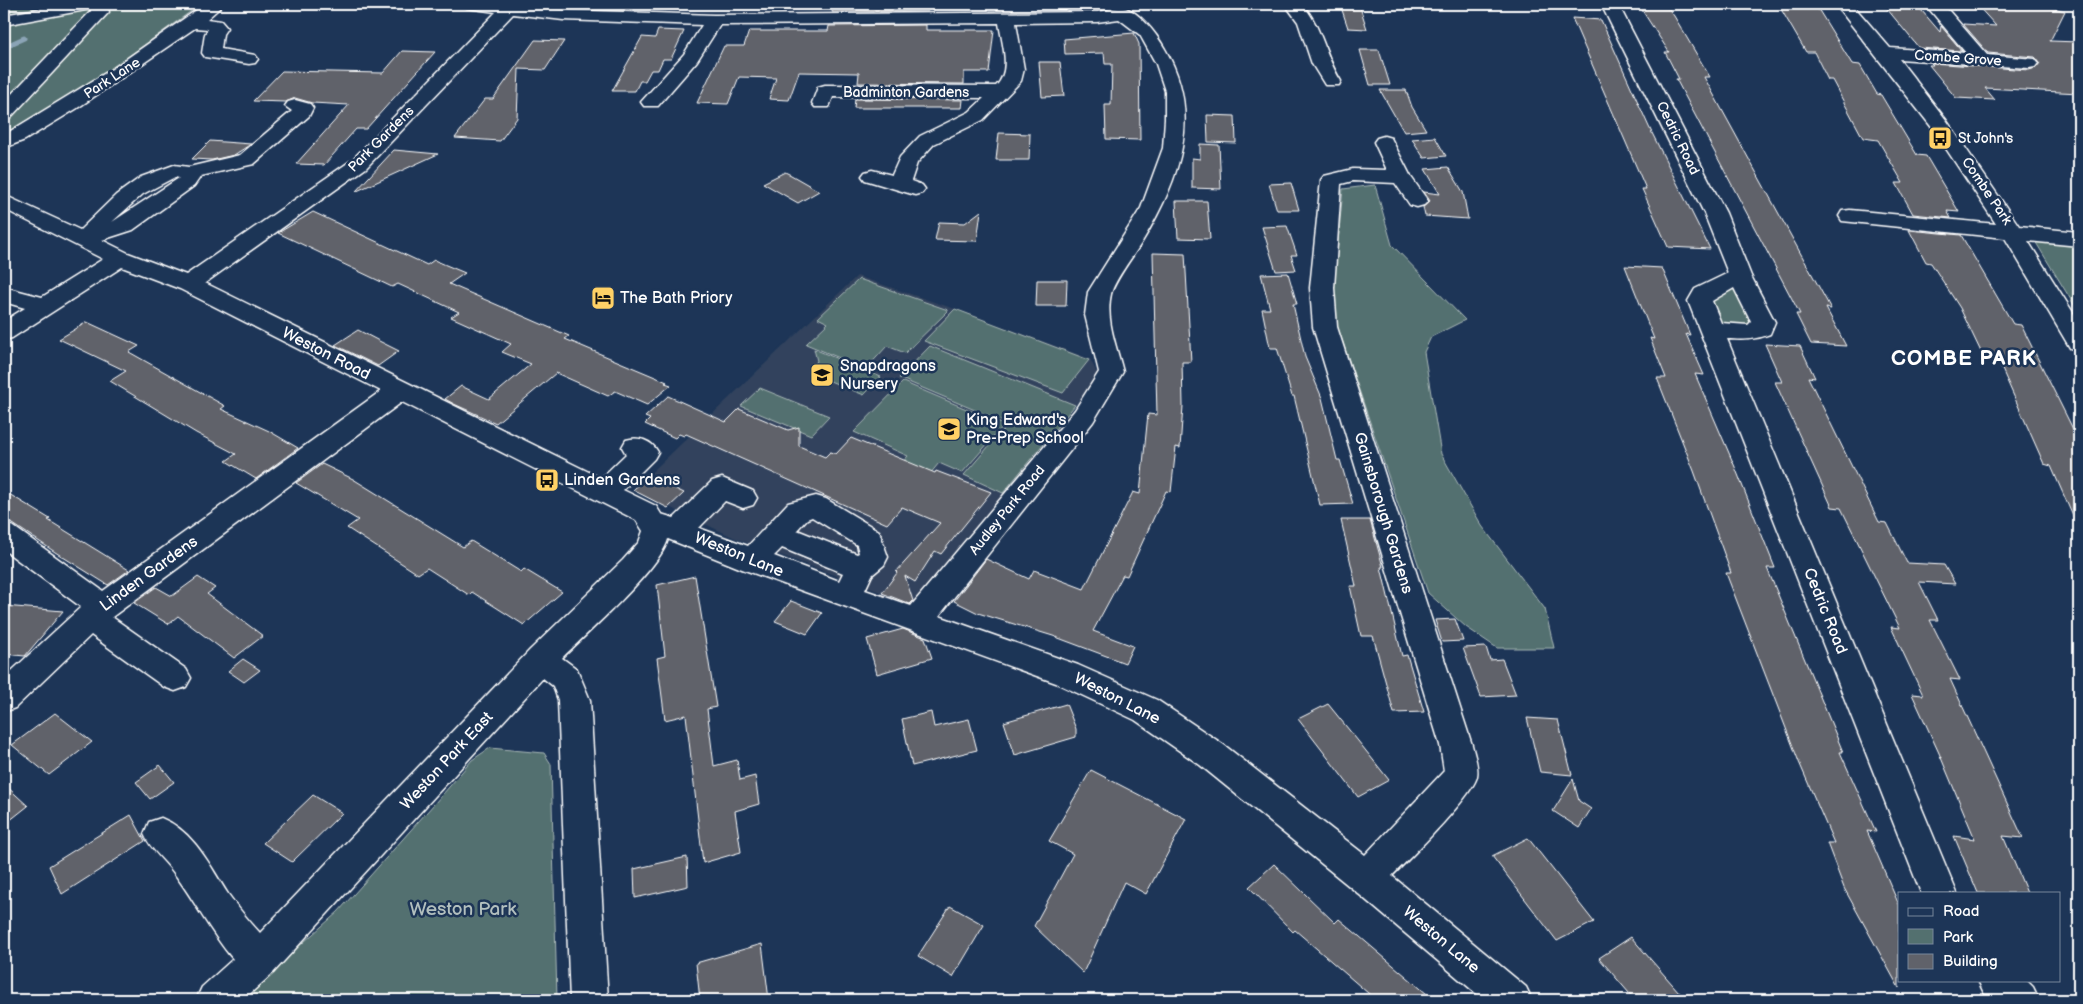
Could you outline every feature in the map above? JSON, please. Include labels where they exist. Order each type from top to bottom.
[{"type":"street","points":[[4,20],[36,16],[89,4]]},
{"type":"street","points":[[4,113],[100,12],[98,4]]},
{"type":"street","name":"Park Lane","points":[[4,142],[18,136],[122,72],[215,4]]},
{"type":"street","name":"Audley Park Road","points":[[473,4],[508,9],[626,11],[714,20],[785,12],[949,12],[1007,18],[1097,17],[1112,16],[1116,8],[1147,32],[1165,64],[1174,91],[1173,148],[1152,208],[1100,292],[1097,316],[1111,372],[1084,416],[918,621]]},
{"type":"street","points":[[1293,4],[1314,36],[1323,73],[1332,81]]},
{"type":"street","name":"Cedric Road","points":[[1609,4],[1715,214],[1740,276],[1763,322],[1762,328],[1750,333],[1712,330]]},
{"type":"street","name":"Combe Park","points":[[1843,4],[1887,53],[1952,140],[2015,234],[2079,342]]},
{"type":"street","points":[[1935,6],[1960,8]]},
{"type":"street","points":[[1935,6],[1982,60]]},
{"type":"street","name":"Park Gardens","points":[[188,284],[359,164],[508,9]]},
{"type":"street","name":"Badminton Gardens","points":[[872,176],[908,186],[907,161],[927,140],[976,116],[1012,82],[1015,69],[1007,18]]},
{"type":"street","points":[[650,101],[691,56],[714,20]]},
{"type":"street","points":[[191,22],[215,25],[218,28],[214,34],[211,53],[249,59]]},
{"type":"street","name":"Combe Grove","points":[[1887,53],[2029,63]]},
{"type":"street","name":"Badminton Gardens","points":[[822,103],[825,91],[1001,92]]},
{"type":"street","points":[[82,240],[118,205],[156,176],[174,171],[189,173],[247,160],[302,112],[302,108],[295,106]]},
{"type":"street","points":[[1384,142],[1401,177],[1416,201]]},
{"type":"street","name":"Gainsborough Gardens","points":[[1367,878],[1441,800],[1461,775],[1453,735],[1325,327],[1322,288],[1331,180],[1353,175],[1401,177]]},
{"type":"street","name":"Weston Road","points":[[4,201],[120,258],[188,284],[604,492],[659,522]]},
{"type":"street","points":[[1850,216],[2079,239]]},
{"type":"street","points":[[4,332],[120,258]]},
{"type":"street","name":"Cedric Road","points":[[1740,276],[1703,294],[1700,301],[1939,892]]},
{"type":"street","points":[[4,294],[45,306]]},
{"type":"street","name":"Linden Gardens","points":[[4,698],[97,612],[400,390]]},
{"type":"street","points":[[604,492],[646,452],[635,447]]},
{"type":"street","points":[[659,522],[722,488],[743,498]]},
{"type":"street","points":[[752,561],[798,510],[816,506],[869,539],[874,557],[860,568],[854,583],[845,595]]},
{"type":"street","name":"Weston Lane","points":[[659,522],[752,561],[1067,674],[1146,710],[1212,755],[1367,878],[1513,1000]]},
{"type":"street","name":"Weston Park East","points":[[215,1000],[260,960],[541,660],[652,546],[659,522]]},
{"type":"street","points":[[777,534],[860,568]]},
{"type":"street","points":[[4,535],[175,678]]},
{"type":"street","points":[[541,660],[566,678],[574,700],[589,1000]]},
{"type":"street","points":[[161,834],[173,843],[185,858],[224,918],[260,960]]},
{"type":"street","points":[[1999,982],[2020,1000]]},
{"type":"shaded area","name":"King Edward's Pre-Prep School","points":[[857,276],[955,309],[1090,359],[1098,375],[1014,487],[912,604],[737,539],[633,490]]},
{"type":"green space","points":[[4,4],[201,4],[104,74],[4,134]]},
{"type":"green space","points":[[1375,185],[1392,245],[1465,320],[1431,337],[1424,352],[1441,454],[1482,526],[1545,609],[1554,648],[1497,648],[1466,627],[1428,593],[1337,325],[1333,296],[1343,189]]},
{"type":"green space","points":[[2035,241],[2079,244],[2079,313]]},
{"type":"green space","points":[[859,279],[948,311],[905,353],[887,346],[866,369],[806,344],[828,323],[818,318]]},
{"type":"green space","points":[[1731,287],[1740,288],[1756,325],[1730,329],[1716,320],[1711,297]]},
{"type":"green space","points":[[955,309],[1089,360],[1063,393],[924,341]]},
{"type":"green space","points":[[930,346],[1075,405],[1003,493],[964,475],[1008,424],[899,378]]},
{"type":"green space","points":[[814,349],[881,377],[864,395],[808,372],[817,361]]},
{"type":"green space","points":[[903,382],[1004,425],[962,473],[939,463],[920,486],[893,473],[908,456],[854,432]]},
{"type":"green space","points":[[760,388],[829,416],[811,435],[741,406]]},
{"type":"green space","name":"Weston Park","points":[[490,748],[544,753],[551,764],[557,1000],[238,1000],[338,912],[472,760]]},
{"type":"building","points":[[834,4],[928,4],[928,11],[832,12]]},
{"type":"building","points":[[1340,4],[1359,4],[1367,29],[1348,28]]},
{"type":"building","points":[[1778,4],[1815,4],[1852,64],[1860,65],[1877,94],[1881,95],[1917,155],[1926,156],[1959,212],[1947,211],[1951,218],[1913,214],[1896,183],[1903,183],[1878,140],[1863,138],[1832,80],[1828,80],[1814,52],[1806,52]]},
{"type":"building","points":[[1883,4],[1916,4],[1940,32],[1941,26],[1962,51],[1919,48]]},
{"type":"building","points":[[1976,4],[2037,4],[2065,11],[2050,41],[2079,42],[2079,93],[1985,88],[1995,100],[1956,98],[1929,65],[1933,65],[1931,63],[2029,70],[2036,68],[2040,63],[2035,57],[1988,53],[1963,24],[1996,26]]},
{"type":"building","points":[[1640,7],[1668,8],[1674,16],[1710,77],[1704,77],[1831,309],[1826,308],[1846,346],[1811,344],[1796,314],[1800,314],[1676,79],[1679,79],[1665,52],[1669,52]]},
{"type":"building","points":[[1572,18],[1601,20],[1649,127],[1710,249],[1668,247],[1642,189],[1646,189]]},
{"type":"building","points":[[926,25],[926,30],[994,30],[989,72],[964,72],[964,84],[858,83],[859,73],[799,72],[789,100],[769,99],[776,78],[739,77],[728,104],[697,103],[724,46],[744,46],[749,31],[828,31],[829,26]]},
{"type":"building","points":[[658,30],[684,31],[671,59],[663,59],[658,70],[651,70],[645,81],[640,81],[635,91],[612,91],[642,37],[655,38]]},
{"type":"building","points":[[1134,33],[1139,44],[1140,140],[1106,139],[1105,105],[1111,105],[1112,64],[1105,64],[1104,53],[1065,54],[1064,39]]},
{"type":"building","points":[[535,40],[564,41],[545,70],[519,69],[517,118],[500,141],[455,138],[485,99],[493,99]]},
{"type":"building","points":[[1360,50],[1379,50],[1390,85],[1370,85]]},
{"type":"building","points":[[402,51],[435,52],[366,129],[356,129],[324,165],[296,164],[349,105],[312,103],[295,98],[286,102],[253,101],[282,71],[383,73]]},
{"type":"building","points":[[1039,62],[1060,62],[1064,96],[1042,97]]},
{"type":"building","points":[[1380,90],[1406,90],[1412,107],[1426,130],[1404,132]]},
{"type":"building","points":[[855,99],[963,100],[962,108],[854,108]]},
{"type":"building","points":[[1207,115],[1235,116],[1236,143],[1208,142]]},
{"type":"building","points":[[999,133],[1030,134],[1029,160],[996,160]]},
{"type":"building","points":[[1435,137],[1446,156],[1424,158],[1412,139]]},
{"type":"building","points":[[210,141],[251,144],[234,155],[212,160],[192,159]]},
{"type":"building","points":[[1200,144],[1219,145],[1221,189],[1192,188],[1192,158],[1200,159]]},
{"type":"building","points":[[394,150],[438,154],[356,191]]},
{"type":"building","points":[[1448,167],[1463,192],[1468,219],[1425,216],[1423,207],[1430,201],[1424,192],[1440,194],[1425,169]]},
{"type":"building","points":[[785,172],[819,191],[798,203],[763,183]]},
{"type":"building","points":[[1291,183],[1299,210],[1277,210],[1269,184]]},
{"type":"building","points":[[1176,201],[1207,201],[1210,239],[1178,238]]},
{"type":"building","points":[[981,211],[977,241],[935,240],[939,222],[965,223]]},
{"type":"building","points":[[313,212],[427,265],[434,260],[465,273],[449,284],[569,336],[565,339],[671,385],[647,405],[615,391],[608,396],[556,373],[496,423],[454,404],[445,399],[461,386],[489,399],[531,364],[502,352],[511,344],[451,317],[459,312],[398,284],[392,287],[278,233]]},
{"type":"building","points":[[1287,226],[1297,255],[1291,255],[1296,270],[1276,271],[1262,227]]},
{"type":"building","points":[[1909,230],[1961,235],[2013,324],[2021,325],[2079,441],[2079,530],[2051,466],[2044,464],[1997,358],[1983,356],[1960,308],[1931,263],[1926,262]]},
{"type":"building","points":[[1153,253],[1185,254],[1191,362],[1182,362],[1183,406],[1180,448],[1176,447],[1171,492],[1166,491],[1127,576],[1123,575],[1093,631],[1133,646],[1125,663],[1053,636],[978,613],[954,601],[986,559],[1029,579],[1034,570],[1084,589],[1133,492],[1140,494],[1148,414],[1157,415]]},
{"type":"building","points":[[1625,266],[1662,268],[1690,335],[1686,334],[1704,375],[1695,374],[1735,467],[1775,568],[1767,568],[1843,752],[1840,752],[1876,832],[1867,831],[1898,903],[1899,988],[1844,888],[1827,843],[1834,843],[1799,762],[1726,573],[1731,573],[1694,471],[1657,378],[1666,378],[1650,338],[1654,339]]},
{"type":"building","points":[[1288,273],[1297,304],[1293,304],[1305,357],[1322,398],[1337,460],[1340,460],[1353,504],[1320,505],[1294,396],[1292,396],[1277,348],[1270,348],[1262,309],[1270,309],[1261,274]]},
{"type":"building","points":[[1037,280],[1067,280],[1066,306],[1036,306]]},
{"type":"building","points":[[87,322],[139,346],[129,352],[225,406],[221,409],[269,431],[298,448],[256,479],[226,461],[236,454],[196,433],[110,381],[126,371],[59,339]]},
{"type":"building","points":[[358,330],[399,351],[378,366],[335,345]]},
{"type":"building","points":[[1765,344],[1800,346],[1815,378],[1808,377],[1879,522],[1887,523],[1907,563],[1944,565],[1955,584],[1919,582],[1938,620],[1930,620],[1960,680],[1950,679],[2023,838],[2003,836],[2027,892],[1978,892],[1954,836],[1975,839],[1912,694],[1923,695],[1891,627],[1900,628],[1841,508],[1832,507],[1775,382],[1782,382]]},
{"type":"building","points":[[668,396],[726,422],[739,409],[788,430],[799,427],[799,446],[825,457],[830,452],[836,454],[851,438],[935,473],[936,471],[991,492],[941,554],[935,551],[915,582],[905,576],[913,601],[910,604],[882,593],[896,572],[940,523],[902,507],[887,524],[686,434],[684,436],[679,434],[675,438],[645,424],[650,419],[645,417]]},
{"type":"building","points":[[322,464],[353,479],[463,547],[471,541],[521,572],[524,569],[562,592],[524,625],[472,592],[469,595],[427,568],[418,574],[347,528],[358,520],[296,483]]},
{"type":"building","points":[[648,476],[684,493],[668,508],[633,490]]},
{"type":"building","points":[[4,491],[129,570],[108,585],[55,552],[4,518]]},
{"type":"building","points":[[1341,520],[1370,520],[1383,567],[1381,567],[1402,656],[1407,655],[1424,712],[1394,713],[1373,636],[1361,636],[1350,586],[1356,586]]},
{"type":"building","points":[[695,576],[716,707],[707,709],[714,766],[737,760],[740,780],[755,776],[759,804],[735,811],[741,852],[703,863],[686,715],[665,720],[657,658],[665,656],[657,585]]},
{"type":"building","points":[[198,577],[215,588],[207,594],[263,636],[234,658],[178,616],[168,624],[134,603],[156,587],[172,596]]},
{"type":"building","points":[[791,601],[822,613],[807,634],[775,621]]},
{"type":"building","points":[[4,606],[63,611],[25,656],[4,654]]},
{"type":"building","points":[[1455,619],[1463,641],[1442,642],[1435,620]]},
{"type":"building","points":[[903,629],[925,638],[932,658],[877,674],[867,639]]},
{"type":"building","points":[[1486,647],[1490,660],[1502,659],[1516,695],[1481,697],[1463,648]]},
{"type":"building","points":[[243,659],[260,670],[244,682],[228,671]]},
{"type":"building","points":[[1066,704],[1076,729],[1076,737],[1015,755],[1004,722]]},
{"type":"building","points":[[1328,704],[1389,780],[1358,797],[1298,719]]},
{"type":"building","points":[[931,712],[934,727],[969,719],[977,750],[912,766],[902,719]]},
{"type":"building","points":[[55,713],[92,742],[49,775],[12,745]]},
{"type":"building","points":[[1527,718],[1558,720],[1572,775],[1540,772]]},
{"type":"building","points":[[160,765],[174,782],[150,799],[136,782]]},
{"type":"building","points":[[1091,770],[1186,819],[1146,894],[1124,882],[1083,973],[1034,926],[1073,854],[1049,841]]},
{"type":"building","points":[[1573,779],[1579,801],[1591,809],[1579,828],[1553,811]]},
{"type":"building","points":[[4,784],[28,806],[4,825]]},
{"type":"building","points":[[313,795],[342,813],[292,862],[263,843]]},
{"type":"building","points":[[131,815],[145,841],[62,894],[49,866]]},
{"type":"building","points":[[1528,838],[1594,922],[1557,941],[1492,856]]},
{"type":"building","points":[[687,857],[688,886],[635,898],[634,869]]},
{"type":"building","points":[[1274,864],[1335,923],[1339,919],[1434,1000],[1376,1000],[1295,930],[1293,932],[1249,887]]},
{"type":"building","points":[[950,906],[984,925],[953,977],[918,956]]},
{"type":"building","points":[[1631,937],[1686,1000],[1635,1000],[1599,958]]},
{"type":"building","points":[[762,944],[769,1000],[700,1000],[696,963]]},
{"type":"waterway","points":[[4,47],[24,38]]},
{"type":"place","name":"St John's","points":[[1940,138]]},
{"type":"place","name":"The Bath Priory","points":[[603,298]]},
{"type":"place","name":"Snapdragons Nursery","points":[[822,375]]},
{"type":"place","name":"King Edward's Pre-Prep School","points":[[949,429]]},
{"type":"place","name":"Linden Gardens","points":[[547,480]]},
{"type":"district","name":"COMBE PARK","points":[[1964,358]]}]
